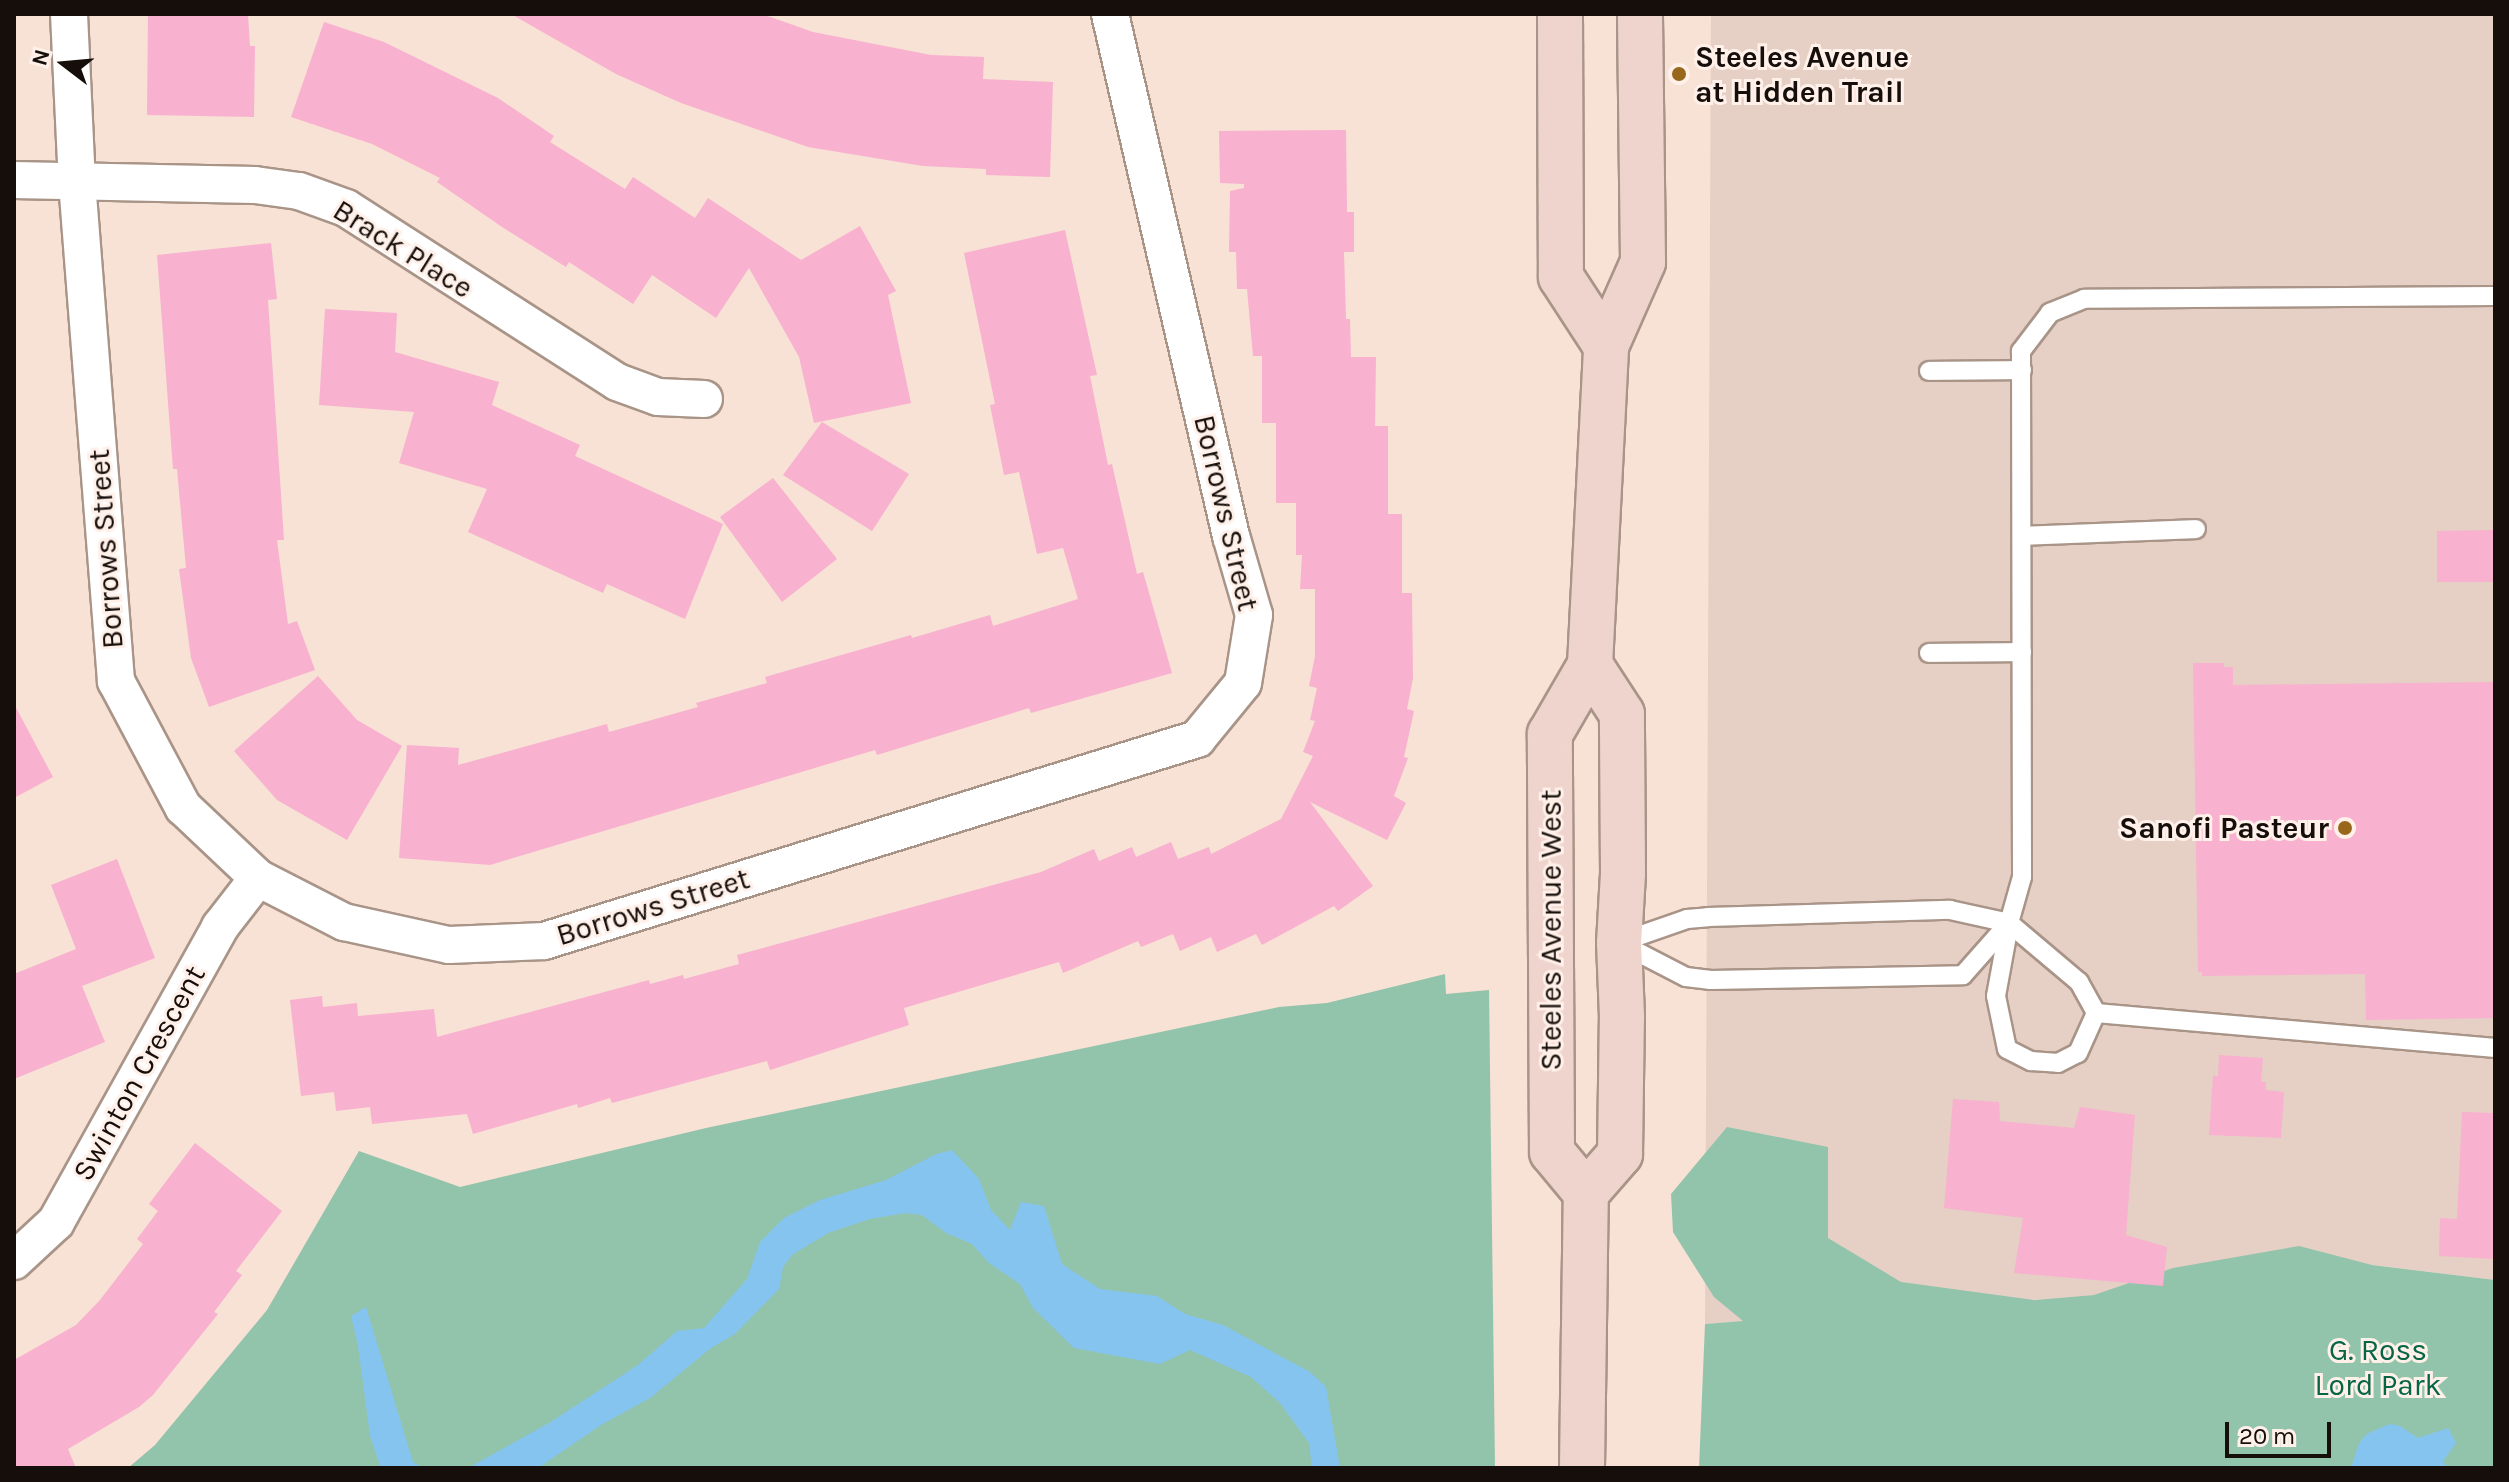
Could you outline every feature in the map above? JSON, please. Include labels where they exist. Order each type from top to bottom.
[{"type":"main road","points":[[1560,14],[1561,277],[1606,346]]},
{"type":"main road","name":"Steeles Avenue West","points":[[1586,1193],[1552,1152],[1550,734],[1590,665],[1606,346],[1643,262],[1640,14]]},
{"type":"main road","points":[[1582,1468],[1586,1193],[1620,1154],[1622,1017],[1619,943],[1623,873],[1622,714],[1590,665]]},
{"type":"main road","points":[[1552,941],[1619,943]]},
{"type":"street","name":"Borrows Street","points":[[69,14],[77,182],[116,681],[183,807],[258,878],[344,922],[449,945],[544,941],[1197,739],[1243,683],[1254,615],[1231,536],[1110,14]]},
{"type":"street","points":[[14,180],[77,182]]},
{"type":"street","name":"Brack Place","points":[[77,182],[255,185],[311,195],[346,208],[617,382],[658,397],[704,399]]},
{"type":"street","name":"Swinton Crescent","points":[[14,1261],[56,1222],[220,927],[258,878]]},
{"type":"lane","points":[[2096,1013],[2078,1053],[2058,1063],[2031,1061],[2007,1049],[1996,996],[2009,923],[2022,877],[2021,351],[2050,313],[2084,299],[2495,296]]},
{"type":"lane","points":[[1929,371],[2022,370]]},
{"type":"lane","points":[[2022,536],[2196,529]]},
{"type":"lane","points":[[1929,653],[2022,652]]},
{"type":"lane","points":[[1619,943],[1687,919],[1950,910],[2009,923],[2079,982],[2096,1013]]},
{"type":"lane","points":[[1619,943],[1686,977],[1711,980],[1963,975],[2009,923]]},
{"type":"lane","points":[[2096,1013],[2495,1048]]},
{"type":"shaded area","name":"Sanofi Pasteur","points":[[1711,14],[2495,14],[2495,1280],[2374,1265],[2219,1286],[1705,1324]]},
{"type":"green space","points":[[1445,974],[1446,994],[1489,990],[1495,1468],[128,1468],[155,1445],[267,1310],[359,1151],[460,1187],[706,1128],[1279,1007],[1327,1003]]},
{"type":"green space","name":"G. Ross Lord Park","points":[[1727,1127],[1828,1147],[1828,1238],[1901,1282],[2034,1300],[2094,1295],[2173,1268],[2299,1246],[2372,1265],[2495,1280],[2495,1468],[1699,1468],[1705,1324],[1743,1321],[1714,1297],[1673,1232],[1671,1194]]},
{"type":"water","points":[[952,1150],[979,1179],[991,1210],[1010,1230],[1021,1202],[1044,1206],[1062,1264],[1100,1289],[1157,1296],[1185,1314],[1223,1325],[1310,1372],[1326,1387],[1340,1468],[1312,1468],[1309,1443],[1280,1403],[1251,1377],[1190,1350],[1160,1364],[1074,1348],[1033,1308],[1020,1284],[989,1263],[972,1244],[946,1233],[922,1215],[905,1213],[870,1219],[828,1233],[792,1255],[783,1267],[779,1289],[735,1334],[711,1348],[650,1398],[601,1425],[538,1468],[468,1468],[549,1423],[638,1365],[677,1331],[704,1328],[747,1279],[760,1242],[784,1218],[820,1200],[886,1180],[936,1154]]},
{"type":"water","points":[[366,1307],[413,1462],[423,1468],[381,1468],[370,1436],[351,1316]]},
{"type":"water","points":[[2389,1424],[2400,1426],[2418,1438],[2448,1428],[2456,1443],[2443,1461],[2448,1468],[2351,1468],[2359,1443],[2367,1434]]},
{"type":"building","points":[[148,14],[248,14],[250,46],[255,46],[254,117],[147,115]]},
{"type":"building","points":[[511,14],[762,14],[813,32],[931,55],[984,57],[983,79],[1053,82],[1050,177],[986,175],[986,169],[923,166],[808,147],[681,103],[616,74]]},
{"type":"building","points":[[324,22],[384,42],[498,98],[554,136],[550,142],[625,189],[633,177],[695,218],[708,198],[801,260],[860,226],[896,291],[888,295],[911,403],[814,423],[799,357],[749,268],[716,318],[652,275],[633,304],[569,262],[566,267],[502,227],[437,182],[440,178],[372,144],[291,117]]},
{"type":"building","points":[[1346,130],[1347,212],[1354,212],[1354,252],[1344,252],[1346,319],[1350,319],[1351,357],[1376,357],[1375,426],[1388,426],[1388,514],[1402,514],[1402,593],[1412,593],[1413,678],[1407,709],[1414,711],[1404,757],[1408,758],[1394,796],[1406,803],[1387,840],[1310,802],[1373,886],[1338,911],[1334,906],[1262,945],[1256,934],[1217,952],[1211,937],[1180,951],[1173,934],[1141,947],[1138,941],[1063,973],[1059,962],[904,1008],[909,1025],[770,1070],[767,1061],[612,1103],[610,1098],[578,1108],[577,1104],[473,1134],[467,1114],[372,1124],[370,1107],[336,1111],[334,1092],[301,1096],[290,1000],[322,996],[323,1007],[357,1003],[358,1016],[434,1009],[437,1037],[649,980],[650,984],[683,975],[684,979],[739,964],[737,955],[1041,872],[1094,849],[1099,861],[1132,847],[1136,857],[1171,842],[1178,859],[1209,847],[1211,854],[1281,819],[1313,756],[1303,752],[1315,721],[1310,720],[1317,688],[1309,686],[1315,656],[1315,589],[1300,589],[1302,555],[1296,555],[1296,503],[1276,503],[1276,423],[1262,423],[1262,356],[1253,356],[1247,289],[1237,289],[1236,252],[1229,252],[1230,191],[1244,188],[1244,184],[1220,183],[1219,131]]},
{"type":"building","points":[[1065,230],[1097,375],[1090,376],[1108,465],[1112,464],[1137,574],[1143,572],[1172,673],[1031,713],[1029,708],[877,755],[875,750],[490,865],[399,858],[407,745],[459,748],[458,765],[607,724],[609,732],[698,707],[696,703],[767,683],[765,677],[911,635],[912,638],[990,615],[993,626],[1078,599],[1063,548],[1037,554],[1019,472],[1004,475],[990,405],[995,404],[964,253]]},
{"type":"building","points":[[271,243],[277,299],[268,300],[284,540],[277,540],[288,624],[297,621],[315,670],[209,707],[191,658],[179,569],[186,568],[177,469],[173,469],[157,255]]},
{"type":"building","points":[[325,309],[397,313],[395,352],[499,382],[492,405],[580,445],[575,456],[723,524],[685,619],[607,584],[603,593],[468,532],[487,489],[399,463],[414,412],[319,405]]},
{"type":"building","points":[[822,422],[909,474],[872,531],[783,475]]},
{"type":"building","points":[[773,478],[837,559],[782,602],[720,517]]},
{"type":"building","points":[[2495,530],[2495,582],[2437,582],[2437,531]]},
{"type":"building","name":"Sanofi Pasteur","points":[[2193,663],[2224,663],[2224,667],[2233,667],[2233,685],[2495,682],[2495,1018],[2366,1020],[2365,974],[2202,976],[2202,972],[2198,972]]},
{"type":"building","points":[[318,676],[357,720],[402,746],[347,840],[277,800],[234,751]]},
{"type":"building","points":[[14,704],[53,777],[14,798]]},
{"type":"building","points":[[117,859],[155,958],[82,986],[105,1042],[14,1079],[14,974],[76,949],[51,885]]},
{"type":"building","points":[[2219,1055],[2263,1058],[2261,1082],[2266,1082],[2266,1090],[2284,1092],[2281,1138],[2209,1135],[2213,1076],[2218,1076]]},
{"type":"building","points":[[1953,1099],[1999,1102],[2000,1121],[2074,1128],[2080,1107],[2135,1115],[2126,1235],[2167,1247],[2163,1286],[2014,1273],[2023,1218],[1944,1208]]},
{"type":"building","points":[[2462,1112],[2495,1113],[2495,1259],[2439,1256],[2440,1218],[2457,1219]]},
{"type":"building","points":[[195,1143],[282,1211],[236,1271],[242,1275],[214,1312],[218,1314],[153,1395],[139,1407],[68,1449],[76,1468],[14,1468],[14,1360],[76,1325],[100,1300],[143,1244],[137,1239],[158,1211],[149,1204]]},
{"type":"place","name":"Steeles Avenue at Hidden Trail","points":[[1679,74]]},
{"type":"place","name":"Sanofi Pasteur","points":[[2345,828]]}]
